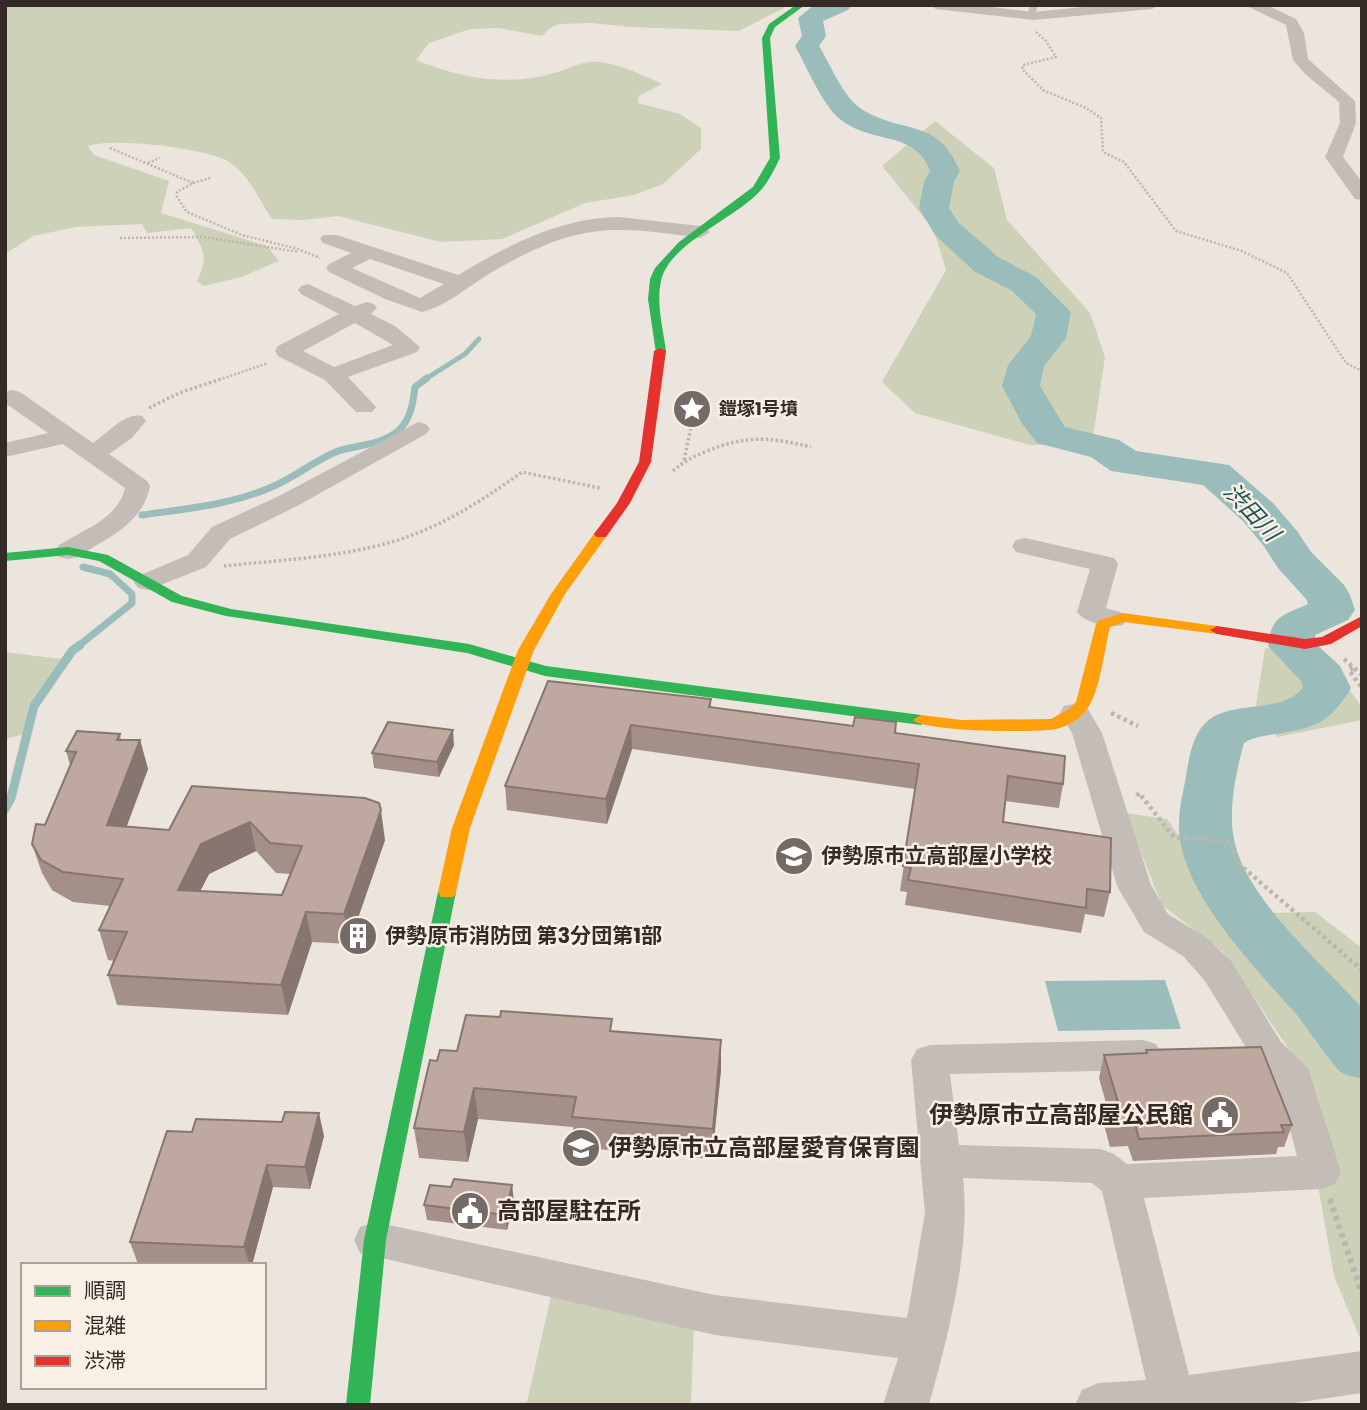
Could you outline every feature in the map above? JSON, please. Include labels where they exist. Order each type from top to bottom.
[{"type":"street","points":[[358,1405],[374,1240],[391,1148],[461,828],[526,650],[558,594],[628,493],[645,462],[661,357],[656,294],[658,275],[673,252],[752,196],[771,174],[775,158],[766,38],[772,26],[801,5]]},
{"type":"street","points":[[936,5],[1027,12],[1152,5]]},
{"type":"street","points":[[1252,5],[1292,23],[1297,29],[1298,52],[1302,62],[1347,101],[1350,117],[1334,158],[1362,195]]},
{"type":"street","points":[[336,268],[422,306],[520,249],[592,224],[637,223],[700,232]]},
{"type":"street","points":[[330,239],[461,283]]},
{"type":"street","points":[[336,268],[368,252]]},
{"type":"street","points":[[308,290],[387,331],[409,347],[333,375]]},
{"type":"street","points":[[286,351],[392,295]]},
{"type":"street","points":[[286,351],[333,375],[364,407]]},
{"type":"street","points":[[12,397],[138,486],[137,494],[124,517],[68,551]]},
{"type":"street","points":[[94,453],[124,433],[134,421]]},
{"type":"street","points":[[148,582],[197,561],[221,533],[290,500],[418,429]]},
{"type":"street","points":[[5,450],[66,436]]},
{"type":"street","points":[[1025,546],[1061,548],[1105,564],[1091,612],[1112,619],[1153,620],[1305,644],[1326,641],[1362,620]]},
{"type":"street","points":[[5,557],[68,551],[103,558],[177,599],[230,613],[413,639],[481,652],[545,671],[962,725],[1054,724],[1075,713],[1084,703],[1103,624],[1112,619]]},
{"type":"street","points":[[943,1161],[1100,1166],[1120,1182],[1321,1172],[1295,1079],[1268,1052],[1218,971],[1195,947],[1156,923],[1144,905],[1134,886],[1087,733],[1075,713]]},
{"type":"street","points":[[1227,1053],[1268,1052]]},
{"type":"street","points":[[906,1405],[925,1341],[946,1213],[943,1161],[930,1060],[1172,1054]]},
{"type":"street","points":[[1120,1182],[1134,1403],[1362,1372]]},
{"type":"street","points":[[374,1240],[715,1315],[925,1341]]},
{"type":"path","points":[[1027,12],[1056,57],[1023,65],[1022,69],[1043,90],[1086,108],[1101,118],[1103,152],[1124,162],[1176,230],[1242,251],[1287,273],[1346,363],[1362,371]]},
{"type":"path","points":[[110,148],[193,183]]},
{"type":"path","points":[[147,163],[160,158]]},
{"type":"path","points":[[210,178],[177,192],[177,197],[187,212],[242,235],[307,253],[336,268]]},
{"type":"path","points":[[120,239],[203,237],[247,246],[307,253]]},
{"type":"path","points":[[134,421],[151,406],[179,393],[262,367],[286,351]]},
{"type":"path","points":[[692,422],[684,460],[728,442],[755,436],[811,447]]},
{"type":"path","points":[[174,571],[307,557],[385,544],[443,522],[522,472],[628,493]]},
{"type":"path","points":[[1353,668],[1349,670],[1362,688]]},
{"type":"path","points":[[1139,793],[1174,836],[1232,842],[1238,863],[1362,970]]},
{"type":"path","points":[[1321,1172],[1362,1294]]},
{"type":"green space","points":[[5,5],[790,5],[739,31],[592,23],[559,24],[542,36],[499,28],[470,29],[429,43],[416,60],[450,72],[484,78],[502,80],[537,77],[588,62],[617,65],[662,84],[639,96],[638,103],[680,114],[701,128],[701,149],[663,184],[634,195],[585,203],[502,239],[441,242],[338,216],[304,220],[272,219],[247,179],[226,160],[198,151],[157,145],[116,143],[88,146],[94,155],[169,181],[161,213],[267,246],[279,261],[241,277],[204,286],[197,281],[203,265],[203,254],[191,228],[147,233],[142,224],[76,227],[33,236],[5,254]]},
{"type":"green space","points":[[935,121],[994,168],[1007,220],[1090,313],[1105,357],[1092,444],[1030,445],[915,413],[882,382],[946,270],[934,230],[882,166]]},
{"type":"green space","points":[[1265,648],[1324,656],[1362,707],[1362,720],[1277,737],[1256,705]]},
{"type":"green space","points":[[5,652],[61,659],[29,707],[24,734],[5,739]]},
{"type":"green space","points":[[1125,813],[1167,819],[1187,848],[1220,914],[1315,912],[1362,948],[1362,1343],[1334,1276],[1296,1060],[1223,952],[1162,905]]},
{"type":"green space","points":[[553,1287],[694,1321],[691,1405],[511,1405],[527,1402]]},
{"type":"water","points":[[1165,980],[1181,1029],[1058,1031],[1045,981]]},
{"type":"building","points":[[548,681],[711,699],[709,707],[853,726],[855,717],[896,722],[895,733],[1065,756],[1063,784],[1008,776],[1003,822],[1111,838],[1110,892],[1087,889],[1086,908],[908,880],[911,868],[903,866],[919,764],[631,725],[606,799],[505,786]]},
{"type":"building","points":[[388,722],[453,730],[437,762],[372,753]]},
{"type":"building","points":[[77,731],[120,734],[117,740],[140,740],[107,825],[169,830],[192,786],[365,798],[379,803],[381,810],[344,914],[306,912],[281,985],[108,975],[127,932],[99,930],[123,879],[63,872],[41,860],[32,844],[36,824],[45,825],[76,752],[66,751]],"holes":[[[250,822],[270,843],[302,846],[282,895],[178,890],[201,844]]]},
{"type":"building","points":[[501,1011],[612,1019],[610,1031],[721,1040],[713,1129],[572,1117],[576,1097],[474,1088],[464,1132],[414,1128],[430,1060],[437,1061],[440,1050],[457,1051],[466,1015],[500,1017]]},
{"type":"building","points":[[1261,1047],[1292,1125],[1281,1125],[1284,1132],[1139,1139],[1135,1124],[1116,1124],[1110,1103],[1118,1102],[1104,1055],[1147,1053],[1146,1050]]},
{"type":"building","points":[[285,1112],[319,1113],[305,1167],[267,1165],[244,1247],[130,1242],[167,1131],[192,1132],[196,1119],[282,1122]]},
{"type":"building","points":[[454,1179],[512,1185],[505,1215],[424,1205],[430,1185],[451,1187]]},
{"type":"waterway","name":"渋田川","points":[[840,5],[823,10],[810,18],[814,36],[807,46],[842,104],[852,115],[873,127],[918,138],[933,148],[945,171],[939,182],[934,208],[946,228],[986,264],[1024,284],[1054,312],[1048,338],[1026,365],[1021,386],[1042,425],[1051,435],[1105,448],[1125,462],[1215,474],[1258,512],[1282,540],[1293,559],[1328,595],[1332,610],[1293,628],[1291,646],[1323,676],[1327,688],[1319,701],[1308,710],[1234,727],[1222,734],[1216,751],[1208,798],[1206,833],[1209,850],[1221,878],[1237,905],[1324,1005],[1362,1055]]},
{"type":"waterway","points":[[426,379],[465,354],[479,339]]},
{"type":"waterway","points":[[142,515],[237,499],[276,485],[338,451],[392,436],[409,416],[415,387],[426,379]]},
{"type":"waterway","points":[[77,647],[132,603],[132,594],[110,574],[83,567]]},
{"type":"waterway","points":[[5,809],[11,798],[34,706],[72,651],[80,645]]},
{"type":"traffic: fast","points":[[660,351],[654,299],[660,268],[683,244],[757,189],[775,158],[766,38],[772,26],[801,5]]},
{"type":"traffic: fast","points":[[5,557],[68,551],[103,558],[177,599],[231,613],[469,649],[545,671],[921,720]]},
{"type":"traffic: fast","points":[[358,1405],[375,1240],[447,892]]},
{"type":"traffic: slow","points":[[447,892],[461,828],[526,650],[558,594],[601,534]]},
{"type":"traffic: slow","points":[[921,720],[962,725],[1054,724],[1075,713],[1084,703],[1103,624],[1123,617],[1217,630]]},
{"type":"traffic: jam","points":[[601,534],[623,503],[645,462],[660,351]]},
{"type":"traffic: jam","points":[[1217,630],[1305,644],[1326,641],[1362,620]]},
{"type":"place","name":"鎧塚1号墳","points":[[692,409]]},
{"type":"place","name":"伊勢原市立高部屋小学校","points":[[794,856]]},
{"type":"place","name":"伊勢原市消防団 第3分団第1部","points":[[358,936]]},
{"type":"place","name":"伊勢原市立高部屋公民館","points":[[1220,1115]]},
{"type":"place","name":"伊勢原市立高部屋愛育保育園","points":[[581,1148]]},
{"type":"place","name":"高部屋駐在所","points":[[470,1211]]}]
